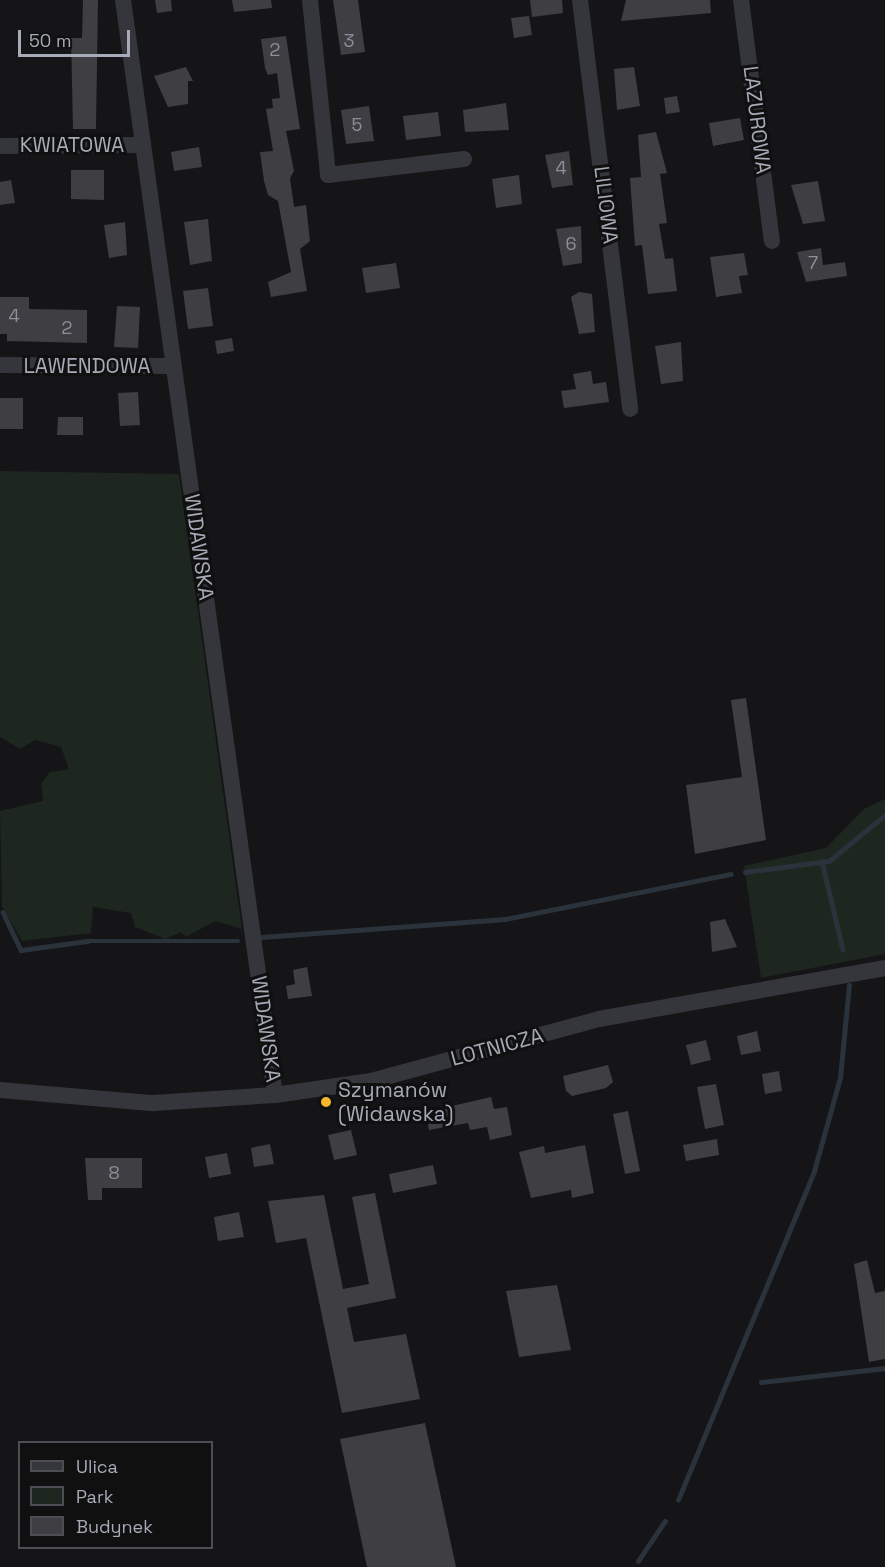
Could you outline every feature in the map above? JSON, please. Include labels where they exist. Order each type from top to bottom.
[{"type":"street","name":"WIDAWSKA","points":[[123,0],[275,1095]]},
{"type":"street","points":[[310,0],[328,175],[464,159]]},
{"type":"street","name":"LILIOWA","points":[[580,0],[630,410]]},
{"type":"street","name":"LAZUROWA","points":[[741,0],[772,241]]},
{"type":"street","name":"KWIATOWA","points":[[0,146],[143,145]]},
{"type":"street","name":"LAWENDOWA","points":[[0,365],[174,366]]},
{"type":"street","name":"LOTNICZA","points":[[0,1090],[153,1103],[275,1095],[371,1081],[599,1019],[885,968]]},
{"type":"green space","points":[[0,471],[179,474],[242,929],[215,921],[186,937],[181,932],[165,939],[135,927],[131,913],[93,907],[91,933],[22,941],[2,906],[0,811],[43,801],[41,784],[50,772],[69,769],[61,747],[35,740],[20,749],[0,737]]},
{"type":"green space","points":[[885,799],[885,954],[761,978],[744,866],[826,848],[864,809]]},
{"type":"building","points":[[83,0],[98,0],[96,129],[73,129],[71,38],[82,38]]},
{"type":"building","points":[[155,0],[171,0],[172,11],[157,13]]},
{"type":"building","points":[[232,0],[271,0],[272,8],[234,12]]},
{"type":"building","points":[[333,0],[358,0],[365,52],[341,55]]},
{"type":"building","points":[[530,0],[562,0],[563,13],[532,17]]},
{"type":"building","points":[[626,0],[710,0],[711,13],[621,21]]},
{"type":"building","points":[[529,16],[532,35],[514,38],[511,18]]},
{"type":"building","points":[[286,36],[300,129],[286,131],[294,171],[290,178],[294,207],[306,205],[310,241],[300,249],[307,291],[271,297],[268,282],[291,272],[278,201],[268,195],[260,152],[273,151],[266,109],[273,108],[272,99],[280,98],[277,73],[268,75],[265,68],[261,39]]},
{"type":"building","points":[[186,67],[193,81],[188,81],[188,104],[168,107],[154,76]]},
{"type":"building","points":[[634,67],[640,106],[617,110],[614,69]]},
{"type":"building","points":[[677,96],[680,112],[666,114],[664,98]]},
{"type":"building","points":[[506,103],[509,130],[465,132],[463,110]]},
{"type":"building","points":[[369,106],[374,141],[346,144],[341,110]]},
{"type":"building","points":[[438,112],[441,136],[406,140],[403,116]]},
{"type":"building","points":[[740,118],[744,140],[713,146],[709,123]]},
{"type":"building","points":[[656,132],[667,173],[660,174],[667,223],[659,224],[665,259],[673,258],[677,291],[648,294],[642,245],[635,246],[630,178],[641,177],[638,135]]},
{"type":"building","points":[[199,147],[202,167],[174,171],[171,152]]},
{"type":"building","points":[[569,151],[573,185],[552,188],[545,155]]},
{"type":"building","points":[[71,170],[104,170],[104,200],[71,199]]},
{"type":"building","points":[[519,175],[522,204],[496,208],[492,179]]},
{"type":"building","points":[[11,180],[15,203],[0,205],[0,182]]},
{"type":"building","points":[[818,181],[825,221],[803,224],[791,185]]},
{"type":"building","points":[[208,219],[212,261],[190,265],[184,222]]},
{"type":"building","points":[[125,222],[127,255],[109,258],[104,225]]},
{"type":"building","points":[[581,226],[582,263],[563,266],[556,229]]},
{"type":"building","points":[[821,248],[823,265],[845,262],[847,276],[806,282],[797,252]]},
{"type":"building","points":[[744,253],[748,275],[739,276],[742,293],[716,297],[710,257]]},
{"type":"building","points":[[396,263],[400,288],[366,293],[362,268]]},
{"type":"building","points":[[208,288],[213,326],[188,329],[183,291]]},
{"type":"building","points":[[579,292],[592,294],[595,332],[579,334],[571,297]]},
{"type":"building","points":[[0,297],[29,297],[29,309],[87,310],[87,343],[7,341],[7,334],[0,334]]},
{"type":"building","points":[[117,306],[140,307],[138,348],[114,347]]},
{"type":"building","points":[[232,338],[234,351],[217,354],[215,341]]},
{"type":"building","points":[[681,342],[683,381],[661,384],[655,346]]},
{"type":"building","points":[[591,371],[593,384],[606,382],[609,402],[564,408],[561,391],[576,389],[573,374]]},
{"type":"building","points":[[138,392],[140,425],[120,426],[118,393]]},
{"type":"building","points":[[0,398],[23,398],[23,429],[0,429]]},
{"type":"building","points":[[58,417],[83,417],[83,435],[57,435]]},
{"type":"building","points":[[746,698],[766,840],[695,854],[686,785],[742,777],[731,700]]},
{"type":"building","points":[[725,919],[737,947],[712,952],[710,922]]},
{"type":"building","points":[[307,967],[312,996],[288,999],[286,986],[295,984],[293,970]]},
{"type":"building","points":[[757,1031],[761,1051],[741,1055],[737,1036]]},
{"type":"building","points":[[706,1040],[711,1060],[691,1065],[686,1045]]},
{"type":"building","points":[[608,1065],[613,1082],[606,1088],[572,1096],[566,1091],[563,1076]]},
{"type":"building","points":[[779,1071],[782,1091],[765,1094],[762,1074]]},
{"type":"building","points":[[716,1084],[724,1125],[705,1129],[697,1087]]},
{"type":"building","points":[[491,1097],[494,1109],[507,1107],[512,1135],[490,1140],[487,1127],[470,1130],[468,1123],[429,1130],[426,1112]]},
{"type":"building","points":[[628,1111],[640,1171],[625,1174],[613,1114]]},
{"type":"building","points":[[351,1130],[357,1155],[334,1160],[328,1135]]},
{"type":"building","points":[[717,1139],[719,1155],[686,1161],[683,1145]]},
{"type":"building","points":[[270,1144],[274,1164],[254,1167],[251,1148]]},
{"type":"building","points":[[585,1145],[594,1193],[572,1198],[571,1190],[531,1198],[519,1152],[544,1146],[545,1153]]},
{"type":"building","points":[[227,1153],[231,1174],[209,1178],[205,1157]]},
{"type":"building","points":[[85,1158],[142,1158],[142,1188],[102,1188],[102,1200],[88,1200]]},
{"type":"building","points":[[433,1165],[437,1184],[393,1193],[389,1174]]},
{"type":"building","points":[[375,1193],[396,1298],[347,1308],[354,1342],[406,1334],[420,1399],[342,1413],[306,1238],[276,1243],[268,1201],[324,1195],[343,1289],[369,1284],[352,1197]]},
{"type":"building","points":[[239,1212],[244,1237],[218,1241],[214,1217]]},
{"type":"building","points":[[867,1260],[875,1293],[885,1291],[885,1359],[869,1362],[854,1264]]},
{"type":"building","points":[[557,1285],[571,1350],[519,1357],[506,1291]]},
{"type":"building","points":[[425,1423],[456,1567],[367,1567],[340,1439]]},
{"type":"waterway","points":[[745,872],[829,861],[885,815]]},
{"type":"waterway","points":[[822,861],[843,950]]},
{"type":"waterway","points":[[262,937],[505,919],[731,874]]},
{"type":"waterway","points":[[3,912],[21,950],[88,941],[238,941]]},
{"type":"waterway","points":[[678,1500],[814,1171],[840,1078],[849,985]]},
{"type":"waterway","points":[[761,1382],[885,1368]]},
{"type":"waterway","points":[[638,1561],[665,1521]]},
{"type":"place","name":"Szymanów (Widawska)","points":[[326,1102]]}]
